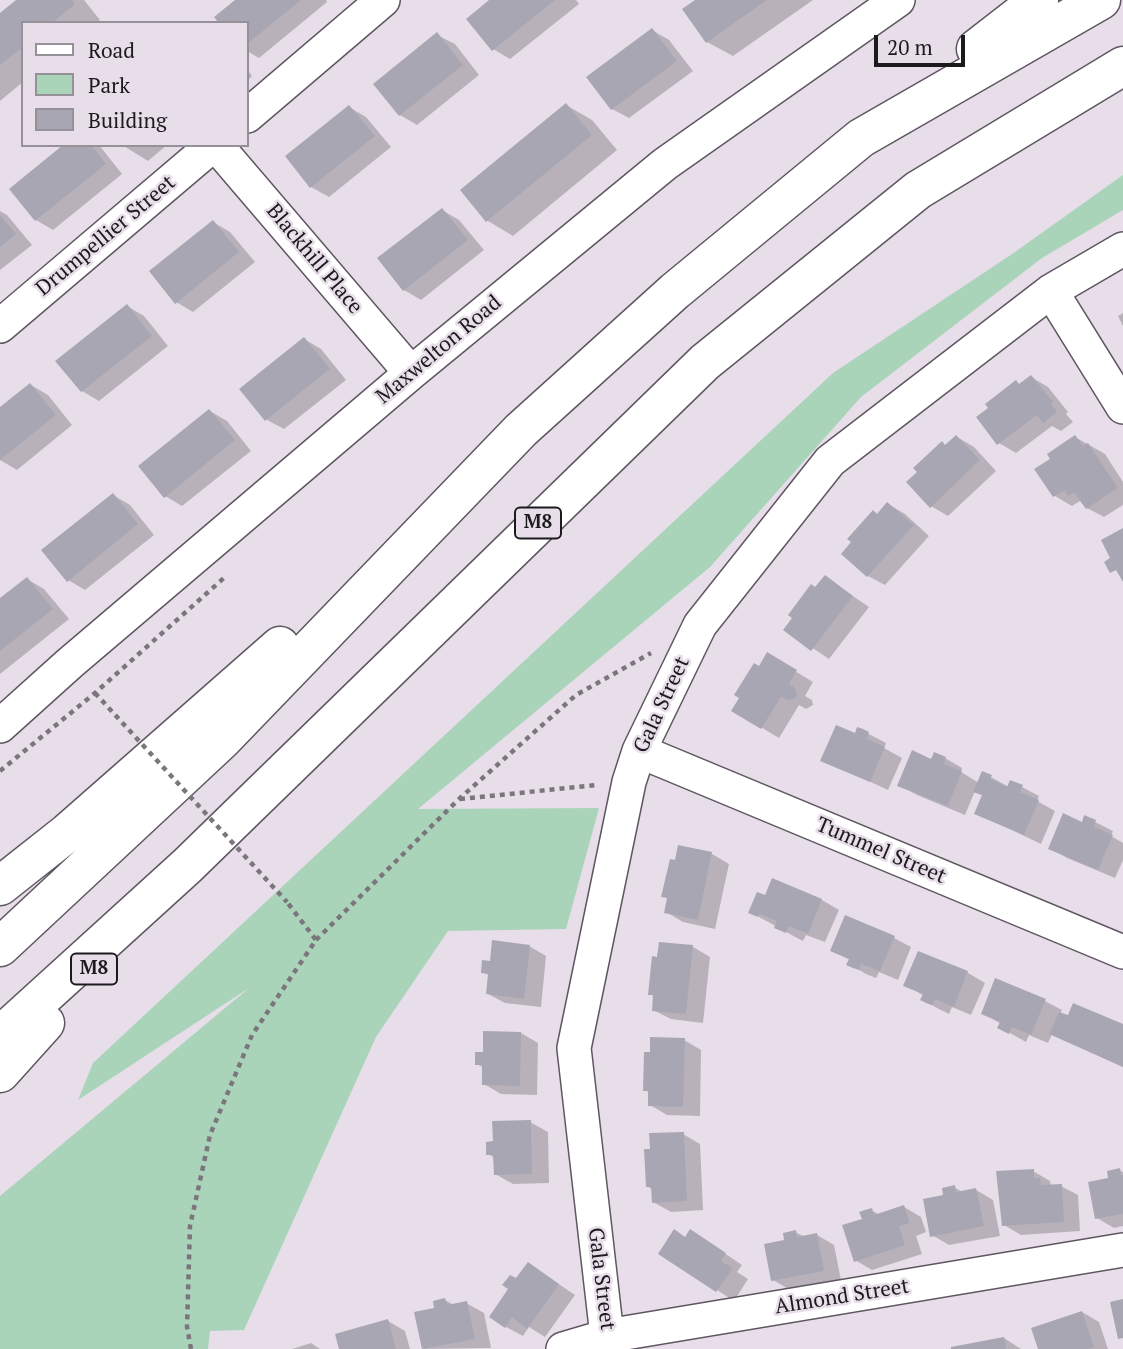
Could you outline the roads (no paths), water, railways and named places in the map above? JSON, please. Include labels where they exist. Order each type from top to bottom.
[{"type":"highway","points":[[0,886],[67,833],[186,731],[675,291],[861,138],[1039,0]]},
{"type":"highway","points":[[861,138],[1101,0]]},
{"type":"highway","name":"M8","points":[[0,1036],[187,866],[705,362],[918,190],[1123,66]]},
{"type":"highway","points":[[0,947],[222,740],[522,430]]},
{"type":"highway","name":"M8","points":[[0,1073],[187,866]]},
{"type":"street","points":[[248,115],[383,0]]},
{"type":"street","name":"Maxwelton Road","points":[[0,726],[70,663],[411,373],[665,164],[898,0]]},
{"type":"street","name":"Drumpellier Street","points":[[0,326],[212,147]]},
{"type":"street","name":"Blackhill Place","points":[[216,147],[411,373]]},
{"type":"street","name":"Gala Street","points":[[607,1345],[574,1048],[629,782],[639,751],[700,625],[830,461],[1051,291],[1123,249]]},
{"type":"street","points":[[1051,291],[1123,407]]},
{"type":"street","name":"Tummel Street","points":[[639,751],[1123,952]]},
{"type":"street","name":"Almond Street","points":[[563,1349],[607,1345],[1123,1250]]}]
